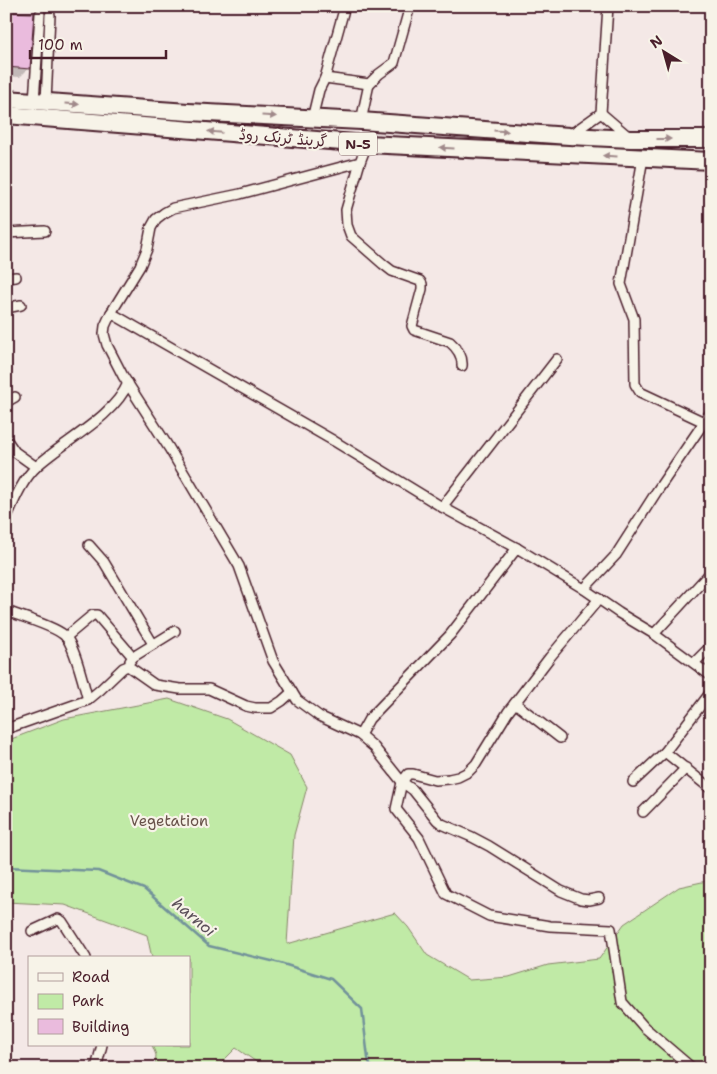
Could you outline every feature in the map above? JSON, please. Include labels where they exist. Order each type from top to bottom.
[{"type":"highway","name":"گرینڈ ٹرنک روڈ","points":[[6,99],[42,107],[367,144],[711,161]]},
{"type":"highway","name":"گرینڈ ٹرنک روڈ","points":[[6,115],[42,107],[312,118],[569,136],[632,139],[711,139]]},
{"type":"street","points":[[312,118],[345,6]]},
{"type":"street","points":[[361,121],[369,84],[394,63],[410,6]]},
{"type":"street","points":[[601,113],[608,6]]},
{"type":"street","points":[[42,107],[45,15]]},
{"type":"street","points":[[325,78],[369,84]]},
{"type":"street","points":[[569,136],[601,113]]},
{"type":"street","points":[[601,113],[632,139]]},
{"type":"street","points":[[367,144],[346,210],[347,225],[351,236],[392,271],[420,280],[422,289],[412,326],[414,330],[450,342],[462,356],[462,366]]},
{"type":"street","points":[[643,158],[621,284],[634,319],[635,384],[640,392],[704,422]]},
{"type":"street","points":[[360,162],[240,194],[173,208],[164,213],[156,219],[151,228],[148,249],[140,266],[111,313],[105,326],[104,334],[128,382],[239,566],[273,660],[297,700],[319,716],[360,735],[374,747],[402,782],[413,790],[442,824],[489,846],[561,892],[581,900],[598,898]]},
{"type":"street","points":[[6,233],[46,231]]},
{"type":"street","points":[[6,308],[20,305]]},
{"type":"street","points":[[111,313],[334,441],[442,507],[517,548],[654,634],[711,676]]},
{"type":"street","points":[[442,507],[557,359]]},
{"type":"street","points":[[6,519],[19,490],[36,467],[102,416],[120,396],[128,382]]},
{"type":"street","points":[[6,402],[16,397]]},
{"type":"street","points":[[584,589],[616,555],[711,412]]},
{"type":"street","points":[[6,439],[15,452],[36,467]]},
{"type":"street","points":[[89,545],[104,562],[153,644]]},
{"type":"street","points":[[360,735],[369,719],[450,636],[517,548]]},
{"type":"street","points":[[654,634],[711,572]]},
{"type":"street","points":[[599,599],[514,703],[476,764],[468,772],[458,777],[435,780],[408,774],[402,782],[396,810],[419,838],[446,894],[489,916],[550,926],[611,929],[622,1002],[644,1027],[692,1068]]},
{"type":"street","points":[[6,612],[51,628],[66,637],[79,667],[88,700]]},
{"type":"street","points":[[66,637],[90,617],[97,615],[133,657]]},
{"type":"street","points":[[6,729],[88,700],[123,668],[128,666],[133,657],[175,631]]},
{"type":"street","points":[[694,663],[711,646]]},
{"type":"street","points":[[128,666],[155,685],[180,689],[209,689],[246,706],[256,708],[271,708],[292,692]]},
{"type":"street","points":[[633,782],[665,752],[711,692]]},
{"type":"street","points":[[514,703],[560,738]]},
{"type":"street","points":[[665,752],[711,789]]},
{"type":"street","points":[[643,812],[686,768]]},
{"type":"street","points":[[32,931],[58,919],[62,921],[85,956]]},
{"type":"street","points":[[96,1068],[102,1046]]},
{"type":"green space","name":"Vegetation","points":[[169,699],[227,719],[290,755],[307,787],[294,835],[287,944],[395,913],[408,927],[427,955],[469,980],[509,977],[548,965],[599,959],[624,924],[679,887],[711,880],[711,1068],[265,1068],[236,1048],[216,1068],[155,1068],[156,1055],[152,1046],[190,1046],[190,956],[152,956],[147,935],[65,905],[6,902],[6,741],[64,719]]},
{"type":"building","points":[[6,12],[34,13],[30,69],[6,67]]},
{"type":"waterway","name":"harnoi","points":[[6,867],[98,871],[144,889],[209,946],[280,963],[331,979],[362,1009],[371,1068]]},
{"type":"tunnel","points":[[50,15],[53,6]]}]
